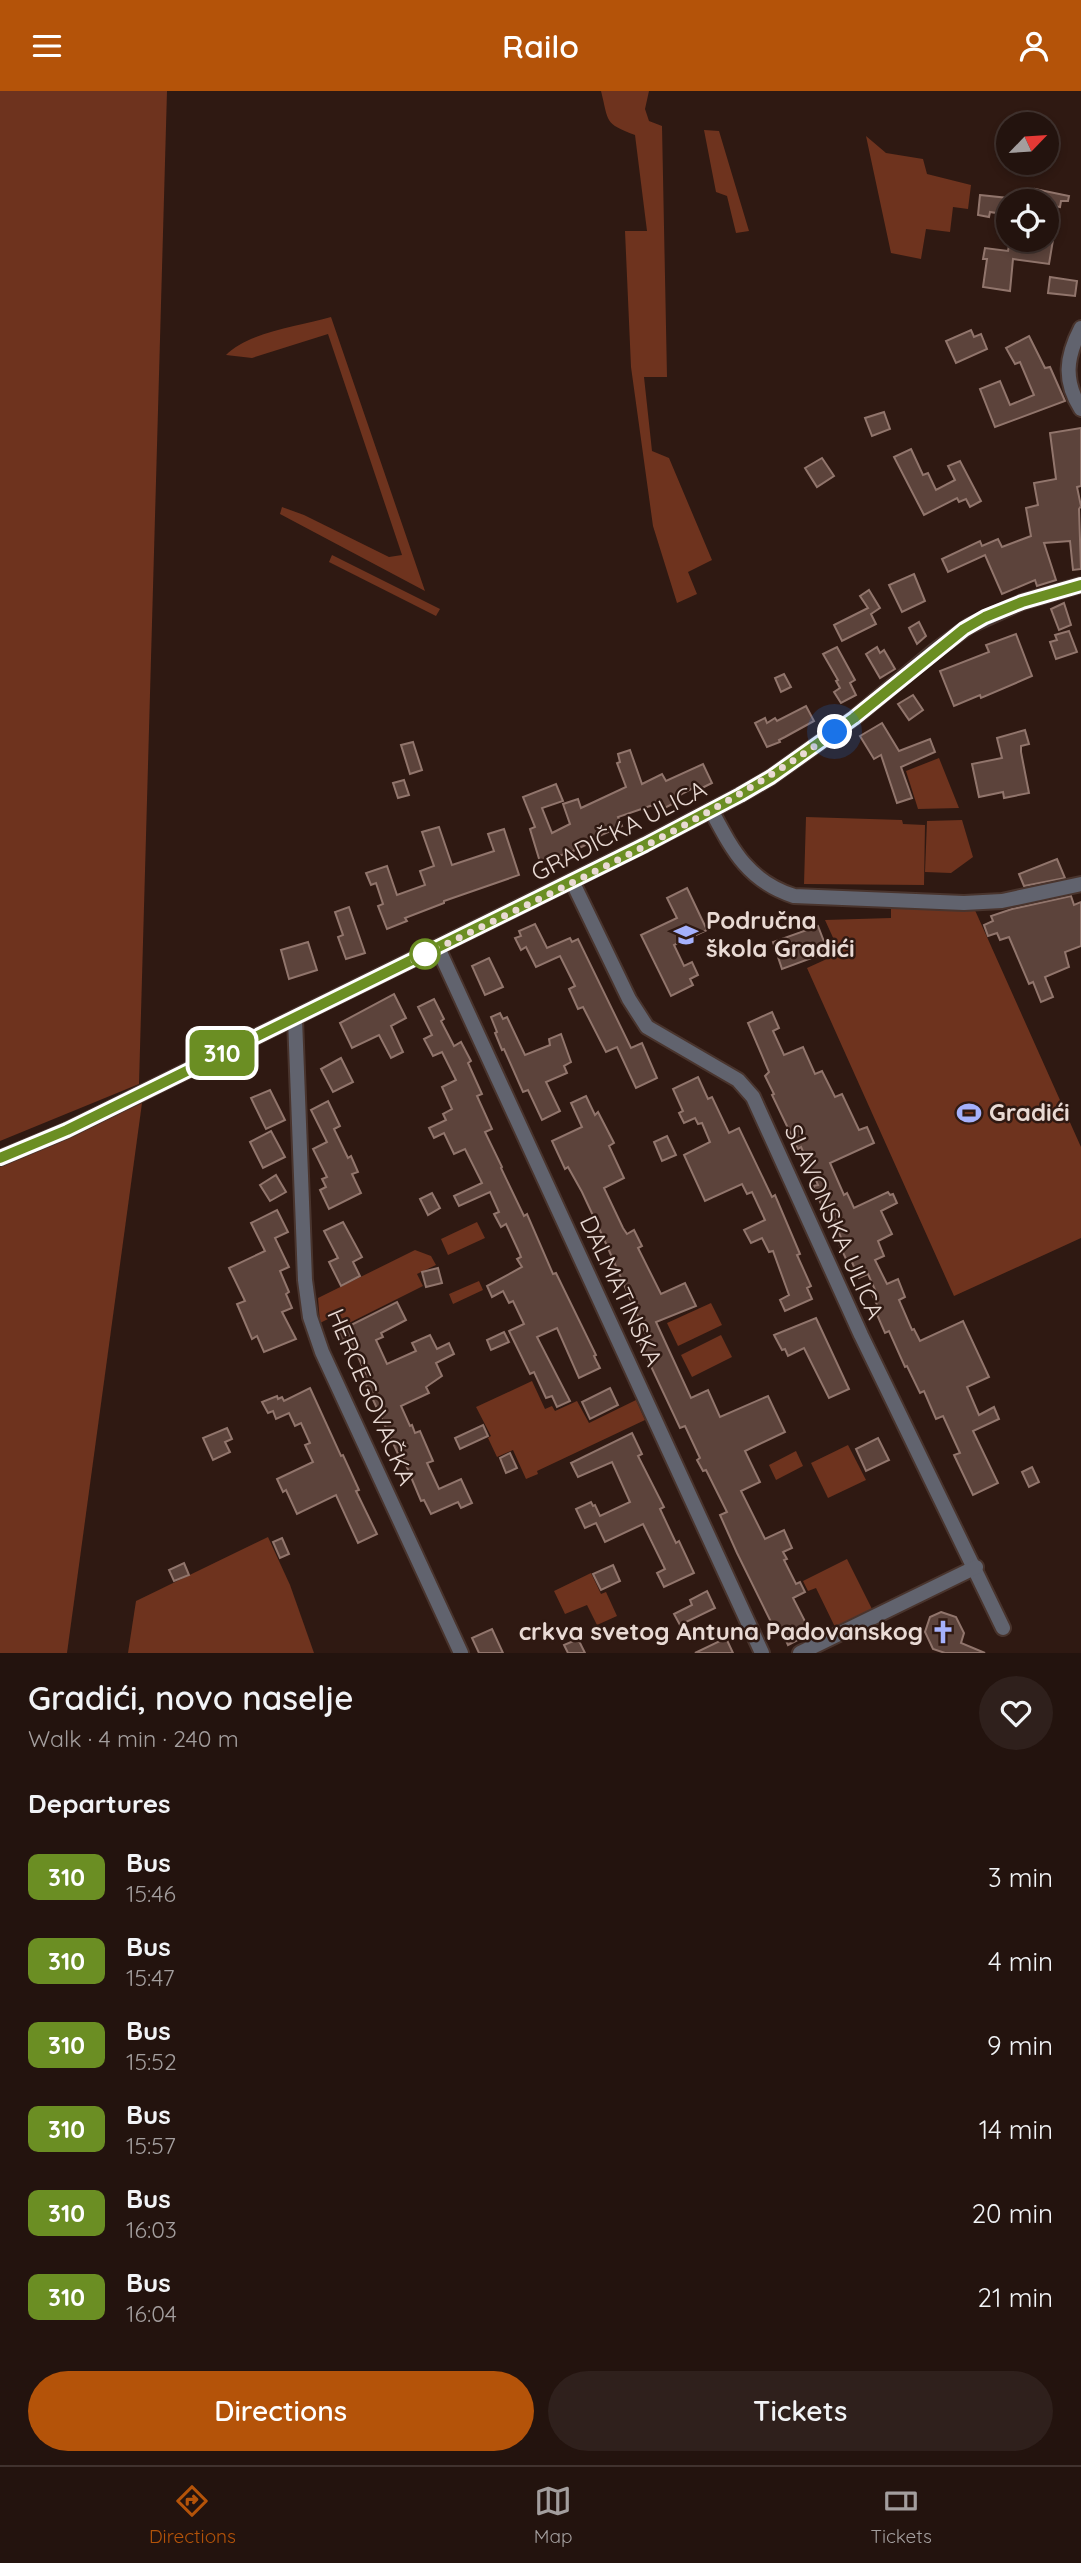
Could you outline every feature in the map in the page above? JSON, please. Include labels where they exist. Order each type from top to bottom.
[{"type":"street","points":[[1081,328],[1071,350],[1068,369],[1068,381],[1081,409]]},
{"type":"street","name":"GRADIČKA ULICA","points":[[0,1157],[67,1130],[295,1019],[711,810],[771,777],[799,758],[854,718],[964,629],[1022,602],[1081,585]]},
{"type":"street","points":[[711,810],[746,867],[762,882],[794,896],[964,903],[1002,901],[1081,884]]},
{"type":"street","name":"SLAVONSKA ULICA","points":[[572,881],[629,999],[647,1027],[738,1080],[753,1097],[861,1335],[1003,1627]]},
{"type":"street","name":"DALMATINSKA","points":[[438,948],[762,1653]]},
{"type":"street","name":"HERCEGOVAČKA","points":[[295,1019],[305,1280],[310,1317],[322,1352],[461,1653]]},
{"type":"street","points":[[800,1653],[976,1567]]},
{"type":"shaded area","points":[[0,91],[167,91],[139,1084],[0,1141]]},
{"type":"shaded area","points":[[601,91],[649,91],[645,109],[649,121],[662,126],[667,377],[644,377],[652,451],[669,458],[712,560],[688,572],[697,594],[677,603],[653,526],[631,367],[625,231],[647,231],[635,135],[609,121]]},
{"type":"shaded area","points":[[704,130],[719,131],[749,231],[736,233],[727,196],[716,192]]},
{"type":"shaded area","points":[[866,136],[886,153],[923,159],[927,174],[971,185],[968,209],[953,207],[950,232],[926,229],[921,259],[891,253]]},
{"type":"shaded area","points":[[331,317],[425,591],[280,514],[282,507],[389,557],[402,555],[328,334],[252,358],[226,355],[261,335]]},
{"type":"shaded area","points":[[332,555],[440,609],[436,616],[329,562]]},
{"type":"shaded area","points":[[939,758],[959,808],[918,809],[906,771]]},
{"type":"shaded area","points":[[806,817],[902,820],[903,824],[925,825],[924,885],[804,884]]},
{"type":"shaded area","points":[[962,820],[973,857],[951,873],[925,872],[927,821]]},
{"type":"shaded area","name":"Gradići","points":[[891,908],[974,908],[1081,1147],[1081,1238],[954,1296],[807,968],[840,953],[825,920],[891,918]]},
{"type":"shaded area","points":[[142,1103],[67,1653],[0,1653],[0,1163]]},
{"type":"shaded area","points":[[477,1222],[485,1238],[448,1255],[441,1239]]},
{"type":"shaded area","points":[[415,1250],[431,1256],[436,1265],[417,1274],[423,1286],[339,1328],[334,1316],[320,1323],[318,1298]]},
{"type":"shaded area","points":[[479,1281],[483,1290],[453,1304],[449,1294]]},
{"type":"shaded area","points":[[711,1303],[722,1325],[678,1346],[667,1323]]},
{"type":"shaded area","points":[[721,1335],[732,1357],[692,1377],[681,1355]]},
{"type":"shaded area","points":[[532,1381],[545,1409],[552,1406],[555,1411],[577,1401],[589,1423],[636,1400],[645,1420],[537,1471],[538,1474],[526,1479],[513,1450],[497,1457],[488,1438],[491,1436],[476,1407]]},
{"type":"shaded area","points":[[848,1445],[866,1480],[828,1498],[811,1463]]},
{"type":"shaded area","points":[[796,1451],[803,1466],[776,1480],[769,1465]]},
{"type":"shaded area","points":[[268,1537],[290,1585],[314,1653],[128,1653],[136,1601]]},
{"type":"shaded area","points":[[847,1559],[872,1609],[835,1627],[816,1588],[808,1591],[803,1581]]},
{"type":"shaded area","points":[[591,1573],[601,1594],[606,1592],[617,1616],[597,1625],[587,1605],[565,1614],[554,1591]]},
{"type":"building","points":[[1059,194],[1069,196],[1068,201],[1061,201],[1060,207]]},
{"type":"building","points":[[980,195],[996,197],[996,213],[990,212],[989,217],[978,215]]},
{"type":"building","points":[[985,248],[996,249],[996,252],[1051,252],[1049,264],[1013,259],[1010,291],[983,287],[987,259],[983,259]]},
{"type":"building","points":[[1050,277],[1077,281],[1075,296],[1048,293]]},
{"type":"building","points":[[971,330],[974,337],[981,334],[987,349],[956,363],[946,341]]},
{"type":"building","points":[[1029,336],[1045,368],[1050,367],[1065,401],[995,427],[980,389],[1000,381],[1010,405],[1034,395],[1020,362],[1015,364],[1006,348]]},
{"type":"building","points":[[884,412],[890,429],[872,436],[865,418]]},
{"type":"building","points":[[1081,428],[1081,486],[1077,487],[1081,506],[1081,569],[1073,570],[1070,541],[1044,543],[1056,580],[1037,586],[1035,580],[1002,594],[985,555],[948,572],[942,559],[980,541],[982,546],[998,539],[1002,547],[1031,536],[1026,508],[1038,505],[1034,483],[1056,479],[1050,433]]},
{"type":"building","points":[[911,449],[923,475],[928,473],[936,490],[955,480],[948,466],[960,461],[981,501],[970,507],[966,499],[959,502],[957,498],[924,515],[894,457]]},
{"type":"building","points":[[822,458],[834,476],[817,487],[805,468]]},
{"type":"building","points":[[914,574],[925,601],[902,612],[889,585]]},
{"type":"building","points":[[869,590],[880,608],[871,614],[876,624],[842,641],[834,625],[868,608],[860,596]]},
{"type":"building","points":[[1064,603],[1071,625],[1059,630],[1051,609]]},
{"type":"building","points":[[919,622],[926,636],[917,644],[909,628]]},
{"type":"building","points":[[1069,631],[1077,652],[1056,659],[1050,642],[1057,640],[1055,635]]},
{"type":"building","points":[[1016,634],[1032,676],[981,698],[980,695],[954,706],[940,671],[989,652],[986,645]]},
{"type":"building","points":[[837,647],[855,680],[850,683],[856,695],[841,703],[834,692],[840,688],[836,681],[838,680],[823,654]]},
{"type":"building","points":[[877,647],[880,653],[884,650],[895,669],[880,678],[866,654]]},
{"type":"building","points":[[784,674],[791,687],[781,692],[775,678]]},
{"type":"building","points":[[913,695],[923,710],[909,720],[898,704]]},
{"type":"building","points":[[806,706],[814,721],[767,747],[755,723],[765,718],[767,723],[775,718],[777,721]]},
{"type":"building","points":[[882,723],[899,751],[930,739],[935,752],[901,767],[912,798],[897,803],[881,755],[874,759],[860,736]]},
{"type":"building","points":[[1025,730],[1029,744],[1021,746],[1021,752],[1029,793],[1004,798],[1003,792],[979,797],[972,764],[1002,758],[997,738]]},
{"type":"building","points":[[413,742],[422,770],[410,774],[401,745]]},
{"type":"building","points":[[630,750],[642,784],[662,774],[666,781],[703,764],[712,783],[694,792],[693,788],[674,798],[676,802],[661,810],[656,810],[653,805],[618,817],[622,826],[571,852],[540,862],[530,829],[535,827],[523,797],[556,784],[563,801],[542,808],[552,833],[570,824],[563,804],[578,799],[581,808],[626,787],[617,763],[620,762],[618,754]]},
{"type":"building","points":[[404,780],[409,795],[398,798],[393,783]]},
{"type":"building","points":[[439,827],[452,865],[494,851],[488,834],[504,829],[519,875],[444,901],[387,929],[378,906],[383,904],[376,883],[371,885],[366,873],[387,866],[397,895],[425,885],[420,871],[434,866],[422,832]]},
{"type":"building","points":[[1057,859],[1065,878],[1024,886],[1019,874]]},
{"type":"building","points":[[687,888],[707,930],[674,945],[684,966],[692,962],[698,975],[690,979],[693,985],[671,996],[641,935],[677,918],[667,898]]},
{"type":"building","points":[[1071,896],[1074,905],[1081,902],[1081,946],[1065,952],[1069,967],[1045,977],[1053,997],[1041,1002],[1033,982],[1029,984],[1009,937],[1000,940],[997,933],[988,936],[984,925],[993,921],[991,916],[1012,909]]},
{"type":"building","points":[[349,907],[365,953],[346,959],[338,937],[343,935],[335,912]]},
{"type":"building","points":[[535,924],[547,948],[570,938],[572,942],[578,939],[631,1048],[642,1043],[657,1078],[636,1088],[617,1047],[606,1052],[583,1007],[578,1009],[569,989],[575,986],[560,956],[536,967],[526,947],[521,950],[515,938],[521,936],[519,931]]},
{"type":"building","points":[[818,926],[828,952],[782,969],[773,942]]},
{"type":"building","points":[[308,942],[317,970],[289,979],[281,950]]},
{"type":"building","points":[[489,958],[503,987],[485,995],[472,966]]},
{"type":"building","points":[[394,994],[406,1018],[391,1026],[403,1052],[391,1058],[379,1035],[352,1048],[340,1023]]},
{"type":"building","points":[[434,999],[444,1019],[441,1021],[454,1046],[461,1042],[471,1061],[468,1063],[482,1094],[477,1096],[492,1129],[485,1132],[600,1368],[579,1378],[557,1328],[537,1337],[570,1401],[557,1407],[552,1396],[546,1398],[534,1372],[530,1374],[509,1331],[524,1324],[513,1301],[509,1303],[503,1291],[492,1297],[487,1286],[522,1267],[517,1259],[521,1257],[519,1252],[506,1224],[501,1227],[494,1214],[499,1212],[490,1192],[459,1206],[454,1196],[482,1183],[465,1149],[454,1154],[444,1133],[434,1138],[429,1128],[446,1120],[443,1114],[452,1109],[442,1087],[456,1080],[442,1052],[433,1056],[424,1039],[432,1035],[418,1007]]},
{"type":"building","points":[[772,1012],[779,1028],[773,1031],[784,1055],[803,1047],[815,1074],[822,1071],[835,1097],[842,1094],[859,1130],[867,1127],[874,1143],[830,1163],[844,1195],[847,1193],[854,1208],[888,1192],[893,1194],[897,1203],[881,1211],[892,1234],[878,1241],[884,1256],[875,1260],[887,1284],[898,1279],[905,1297],[899,1300],[912,1330],[914,1329],[920,1341],[963,1321],[989,1377],[967,1387],[979,1415],[994,1407],[999,1419],[973,1431],[998,1483],[973,1495],[954,1455],[960,1453],[943,1416],[936,1419],[924,1391],[920,1393],[907,1366],[905,1367],[889,1331],[885,1333],[875,1310],[879,1309],[872,1294],[876,1292],[868,1274],[859,1278],[851,1260],[847,1261],[838,1242],[842,1240],[826,1202],[821,1204],[813,1186],[818,1185],[801,1147],[798,1149],[772,1095],[774,1094],[765,1076],[769,1072],[748,1023]]},
{"type":"building","points":[[500,1013],[503,1019],[507,1017],[525,1055],[550,1045],[549,1039],[561,1034],[571,1062],[564,1066],[567,1073],[546,1082],[560,1111],[542,1120],[528,1090],[523,1092],[495,1033],[497,1032],[491,1017]]},
{"type":"building","points":[[341,1058],[353,1082],[333,1092],[321,1069]]},
{"type":"building","points":[[698,1077],[708,1099],[712,1097],[729,1133],[739,1128],[772,1197],[775,1195],[800,1254],[797,1255],[811,1286],[807,1288],[812,1299],[785,1311],[780,1300],[789,1295],[773,1251],[769,1252],[762,1238],[751,1243],[744,1230],[765,1220],[752,1192],[747,1194],[742,1184],[705,1201],[684,1155],[710,1142],[702,1123],[698,1124],[695,1118],[684,1123],[679,1113],[683,1111],[673,1089]]},
{"type":"building","points":[[270,1090],[285,1120],[266,1129],[251,1098]]},
{"type":"building","points":[[586,1096],[595,1115],[598,1112],[614,1143],[609,1146],[624,1178],[604,1188],[623,1228],[627,1234],[634,1230],[642,1246],[638,1248],[661,1294],[685,1283],[696,1306],[656,1322],[691,1398],[708,1390],[720,1417],[768,1396],[785,1432],[745,1451],[760,1482],[741,1491],[765,1539],[784,1530],[792,1548],[783,1552],[787,1559],[784,1560],[796,1584],[800,1582],[805,1592],[793,1598],[811,1633],[788,1645],[781,1629],[776,1632],[737,1553],[720,1515],[727,1512],[706,1470],[703,1471],[697,1460],[700,1458],[685,1426],[680,1428],[640,1343],[648,1339],[603,1237],[582,1192],[568,1167],[565,1169],[552,1141],[582,1127],[571,1103]]},
{"type":"building","points":[[328,1101],[340,1126],[334,1129],[358,1172],[352,1174],[361,1193],[329,1209],[320,1190],[326,1187],[322,1179],[327,1177],[313,1149],[327,1142],[311,1110]]},
{"type":"building","points":[[271,1131],[285,1157],[263,1168],[250,1142]]},
{"type":"building","points":[[667,1136],[676,1155],[662,1161],[654,1142]]},
{"type":"building","points":[[276,1175],[286,1192],[270,1201],[260,1185]]},
{"type":"building","points":[[432,1193],[440,1208],[428,1215],[420,1199]]},
{"type":"building","points":[[277,1210],[288,1232],[275,1238],[289,1267],[280,1271],[292,1308],[282,1312],[296,1339],[264,1352],[257,1336],[252,1339],[237,1304],[245,1301],[229,1268],[265,1251],[251,1223]]},
{"type":"building","points":[[343,1222],[362,1257],[353,1262],[360,1276],[341,1286],[329,1262],[338,1258],[324,1231]]},
{"type":"building","points":[[438,1268],[442,1283],[426,1287],[422,1272]]},
{"type":"building","points":[[397,1302],[406,1320],[381,1333],[383,1337],[376,1340],[387,1364],[416,1351],[412,1343],[430,1335],[437,1349],[449,1343],[454,1354],[436,1363],[442,1376],[426,1387],[429,1393],[401,1406],[415,1433],[420,1431],[433,1461],[427,1463],[439,1489],[461,1479],[472,1503],[461,1508],[458,1502],[431,1514],[424,1500],[421,1501],[401,1453],[398,1454],[362,1376],[366,1374],[355,1350],[352,1352],[347,1342],[342,1344],[337,1332]]},
{"type":"building","points":[[816,1318],[849,1389],[829,1398],[804,1348],[788,1356],[774,1335]]},
{"type":"building","points":[[504,1332],[509,1342],[491,1350],[487,1340]]},
{"type":"building","points":[[310,1388],[377,1534],[358,1543],[336,1495],[297,1514],[286,1490],[283,1492],[277,1479],[313,1462],[305,1445],[310,1443],[301,1423],[295,1426],[289,1413],[276,1419],[273,1411],[268,1413],[262,1402],[277,1396],[284,1401]]},
{"type":"building","points":[[610,1388],[618,1405],[590,1419],[582,1402]]},
{"type":"building","points":[[483,1425],[488,1436],[460,1449],[455,1438]]},
{"type":"building","points":[[227,1428],[232,1439],[225,1442],[230,1452],[213,1460],[203,1438]]},
{"type":"building","points":[[632,1433],[642,1454],[638,1456],[664,1507],[660,1509],[694,1573],[664,1587],[657,1573],[665,1569],[643,1524],[605,1542],[596,1523],[585,1528],[576,1509],[591,1502],[600,1516],[630,1502],[612,1462],[578,1477],[571,1463]]},
{"type":"building","points":[[878,1438],[889,1460],[866,1471],[856,1449]]},
{"type":"building","points":[[510,1453],[517,1468],[506,1473],[500,1458]]},
{"type":"building","points":[[1032,1467],[1039,1482],[1029,1487],[1022,1472]]},
{"type":"building","points":[[282,1538],[289,1554],[280,1558],[273,1542]]},
{"type":"building","points":[[184,1563],[189,1575],[174,1581],[169,1570]]},
{"type":"building","points":[[613,1565],[620,1581],[601,1590],[593,1574]]},
{"type":"building","points":[[707,1591],[715,1608],[680,1625],[674,1614],[692,1605],[690,1600]]},
{"type":"building","name":"crkva svetog Antuna Padovanskog","points":[[941,1612],[956,1617],[964,1633],[961,1643],[985,1653],[945,1653],[933,1649],[925,1632],[930,1617]]},
{"type":"building","points":[[492,1629],[503,1653],[479,1653],[472,1638]]},
{"type":"building","points":[[726,1638],[733,1653],[695,1653]]},
{"type":"building","points":[[578,1639],[585,1653],[568,1653],[564,1645]]},
{"type":"bus line","name":"310","points":[[0,1158],[67,1130],[295,1019],[740,795],[771,777],[854,718],[964,629],[1022,602],[1081,585]]},
{"type":"place","name":"Područna škola Gradići","points":[[686,935]]},
{"type":"place","name":"Gradići","points":[[969,1113]]},
{"type":"place","name":"crkva svetog Antuna Padovanskog","points":[[943,1632]]},
{"type":"route","points":[[425,954],[414,960],[740,795],[771,777],[835,732]]}]
